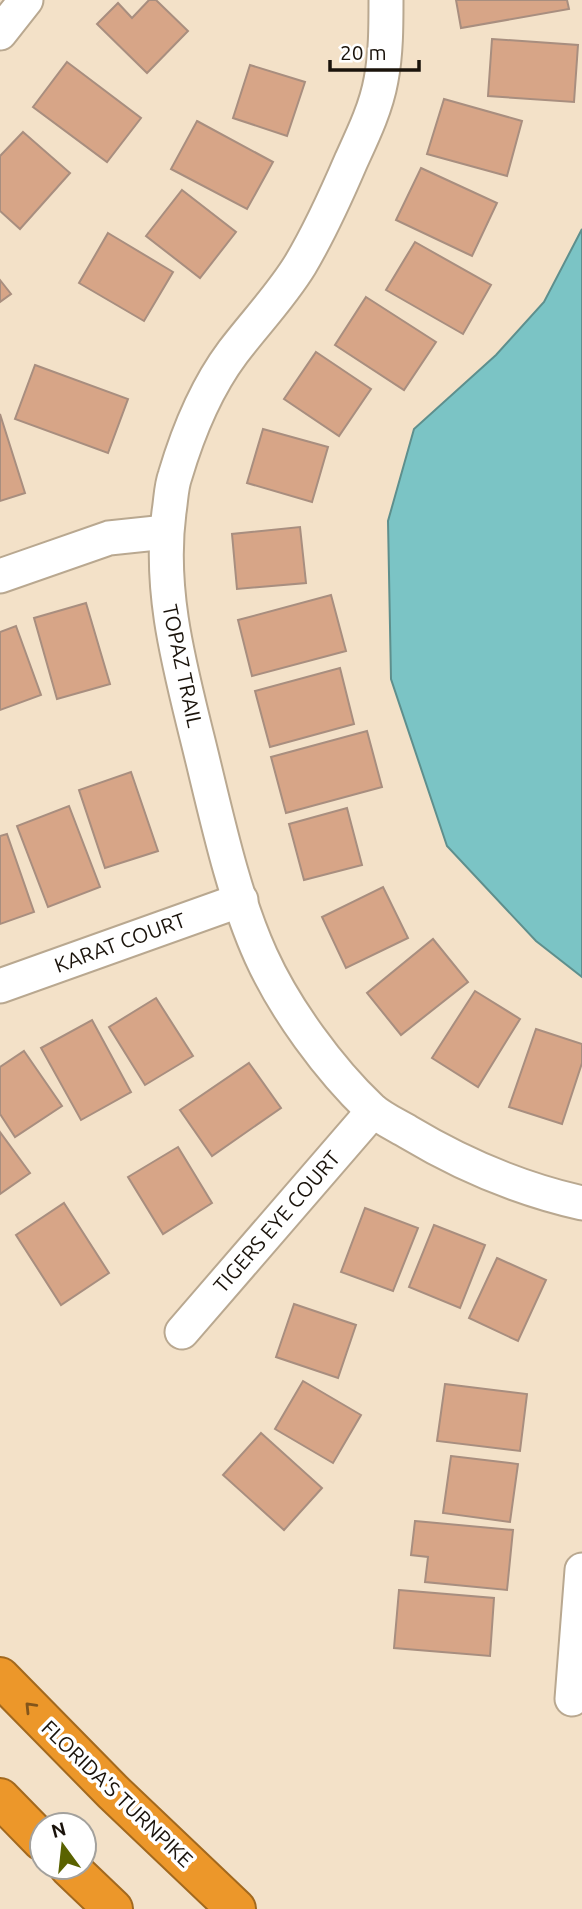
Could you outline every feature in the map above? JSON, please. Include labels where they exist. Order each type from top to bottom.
[{"type":"highway","name":"FLORIDA'S TURNPIKE","points":[[0,1677],[113,1792],[236,1909]]},
{"type":"highway","points":[[0,1798],[28,1827]]},
{"type":"highway","points":[[84,1881],[113,1909]]},
{"type":"street","points":[[0,33],[26,0]]},
{"type":"street","name":"TOPAZ TRAIL","points":[[386,0],[386,35],[381,80],[371,118],[299,266],[232,353],[197,412],[173,480],[166,532],[165,568],[172,632],[214,804],[241,900],[260,955],[294,1017],[373,1111],[447,1155],[493,1176],[582,1203]]},
{"type":"street","points":[[0,576],[109,538],[166,532]]},
{"type":"street","name":"KARAT COURT","points":[[0,986],[241,900]]},
{"type":"street","name":"TIGERS EYE COURT","points":[[181,1332],[373,1111]]},
{"type":"street","points":[[572,1699],[582,1570]]},
{"type":"water","points":[[582,229],[582,977],[536,941],[447,846],[391,679],[388,521],[414,429],[496,355],[544,302]]},
{"type":"building","points":[[149,0],[156,0],[188,31],[147,73],[97,24],[118,3],[132,18]]},
{"type":"building","points":[[456,0],[567,0],[569,9],[461,28]]},
{"type":"building","points":[[492,39],[578,45],[574,102],[488,96]]},
{"type":"building","points":[[67,62],[141,118],[107,162],[33,107]]},
{"type":"building","points":[[250,65],[305,82],[287,136],[233,118]]},
{"type":"building","points":[[444,99],[522,121],[507,176],[427,154]]},
{"type":"building","points":[[197,121],[273,162],[247,209],[171,169]]},
{"type":"building","points":[[23,132],[70,173],[20,229],[0,211],[0,156]]},
{"type":"building","points":[[421,168],[497,203],[472,256],[396,220]]},
{"type":"building","points":[[182,190],[236,232],[200,278],[146,236]]},
{"type":"building","points":[[108,233],[173,272],[144,321],[79,283]]},
{"type":"building","points":[[415,242],[491,285],[463,334],[386,290]]},
{"type":"building","points":[[0,280],[11,294],[0,302]]},
{"type":"building","points":[[366,297],[436,342],[404,390],[335,345]]},
{"type":"building","points":[[316,352],[371,389],[339,436],[284,399]]},
{"type":"building","points":[[35,365],[128,399],[108,453],[15,419]]},
{"type":"building","points":[[0,414],[25,493],[0,501]]},
{"type":"building","points":[[263,429],[328,447],[312,502],[247,483]]},
{"type":"building","points":[[300,527],[306,583],[237,589],[232,534]]},
{"type":"building","points":[[331,595],[346,651],[252,676],[238,620]]},
{"type":"building","points":[[86,603],[110,684],[57,699],[34,618]]},
{"type":"building","points":[[16,626],[41,695],[0,710],[0,632]]},
{"type":"building","points":[[340,668],[354,724],[270,747],[255,691]]},
{"type":"building","points":[[367,731],[382,787],[286,813],[271,757]]},
{"type":"building","points":[[131,772],[158,851],[105,868],[79,790]]},
{"type":"building","points":[[69,806],[100,887],[48,907],[17,826]]},
{"type":"building","points":[[347,808],[362,865],[304,880],[289,824]]},
{"type":"building","points":[[7,834],[34,912],[0,924],[0,836]]},
{"type":"building","points":[[383,887],[408,938],[346,968],[322,917]]},
{"type":"building","points":[[433,939],[468,982],[401,1035],[367,993]]},
{"type":"building","points":[[475,991],[520,1019],[478,1087],[432,1058]]},
{"type":"building","points":[[156,998],[193,1056],[145,1085],[109,1027]]},
{"type":"building","points":[[92,1020],[131,1092],[81,1120],[41,1048]]},
{"type":"building","points":[[536,1029],[582,1044],[582,1063],[562,1124],[509,1107]]},
{"type":"building","points":[[24,1051],[62,1106],[15,1137],[0,1114],[0,1067]]},
{"type":"building","points":[[249,1063],[281,1108],[212,1156],[180,1110]]},
{"type":"building","points":[[0,1132],[30,1173],[0,1194]]},
{"type":"building","points":[[178,1147],[212,1203],[163,1234],[128,1177]]},
{"type":"building","points":[[64,1203],[109,1273],[61,1305],[16,1235]]},
{"type":"building","points":[[365,1208],[418,1228],[393,1291],[341,1272]]},
{"type":"building","points":[[434,1225],[485,1245],[460,1308],[409,1287]]},
{"type":"building","points":[[497,1258],[546,1280],[518,1341],[469,1318]]},
{"type":"building","points":[[294,1304],[356,1325],[338,1378],[276,1357]]},
{"type":"building","points":[[303,1381],[361,1415],[333,1463],[275,1429]]},
{"type":"building","points":[[445,1384],[527,1394],[520,1451],[437,1441]]},
{"type":"building","points":[[261,1433],[322,1488],[284,1530],[223,1475]]},
{"type":"building","points":[[451,1456],[518,1464],[510,1522],[443,1513]]},
{"type":"building","points":[[415,1521],[513,1530],[507,1590],[425,1582],[428,1557],[411,1555]]},
{"type":"building","points":[[399,1590],[494,1598],[490,1656],[394,1648]]}]
